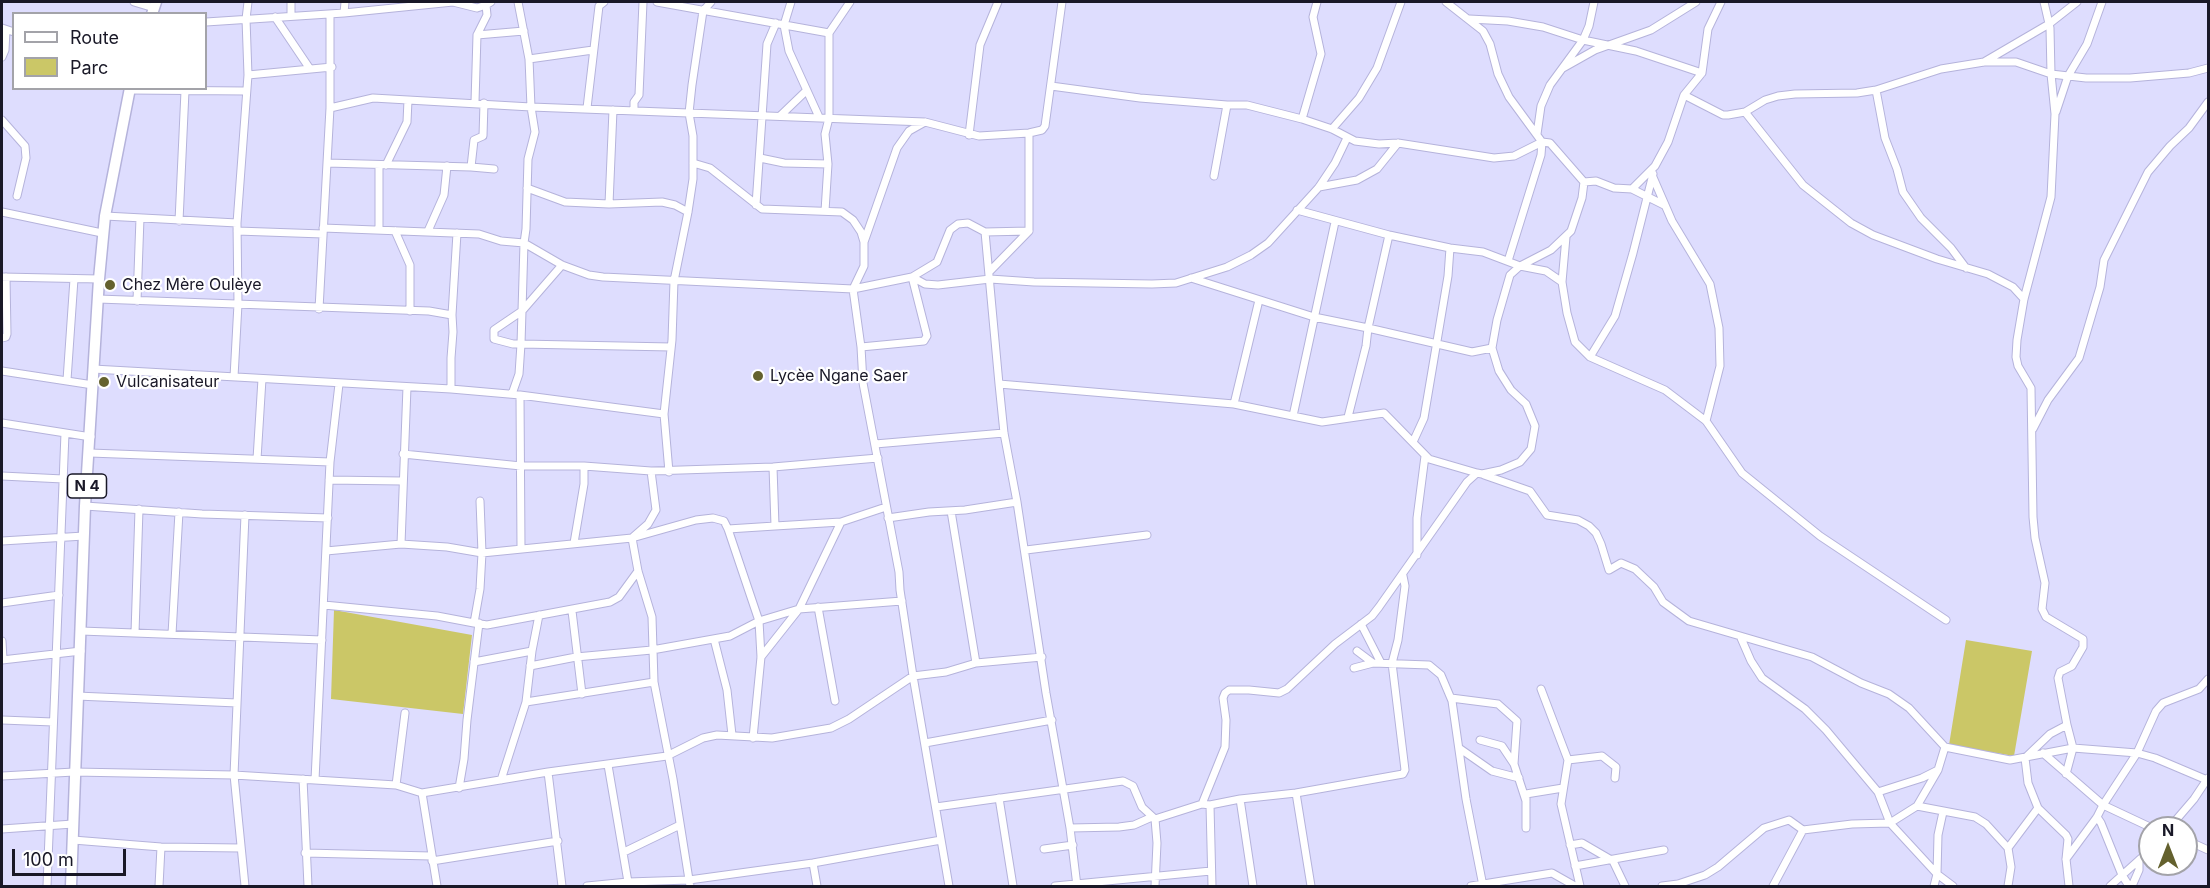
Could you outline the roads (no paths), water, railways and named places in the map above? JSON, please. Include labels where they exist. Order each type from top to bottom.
[{"type":"main road","name":"N 4","points":[[71,886],[84,536],[102,233],[130,90]]},
{"type":"street","points":[[134,2],[154,8]]},
{"type":"street","points":[[234,377],[238,304],[237,227],[248,75],[246,19],[248,2]]},
{"type":"street","points":[[291,2],[291,16]]},
{"type":"street","points":[[344,13],[345,2]]},
{"type":"street","points":[[207,22],[344,13],[453,2],[477,8],[488,3],[487,15],[477,35],[475,102]]},
{"type":"street","points":[[518,2],[529,59],[531,107],[535,132],[528,159],[521,344],[516,395],[521,466],[521,548]]},
{"type":"street","points":[[587,108],[599,6],[604,2]]},
{"type":"street","points":[[634,111],[634,102],[639,94],[643,2]]},
{"type":"street","points":[[657,2],[829,33]]},
{"type":"street","points":[[669,472],[664,414],[671,347],[674,280],[688,212],[693,163],[693,136],[689,113],[703,11],[711,2]]},
{"type":"street","points":[[790,2],[784,24],[789,51],[819,117]]},
{"type":"street","points":[[825,211],[828,164],[825,134],[830,118],[829,33],[850,2]]},
{"type":"street","points":[[969,135],[980,45],[999,2]]},
{"type":"street","points":[[330,108],[373,98],[475,102],[531,107],[925,122],[979,136],[1029,133],[1042,130],[1045,126],[1062,2]]},
{"type":"street","points":[[1302,119],[1321,54],[1313,16],[1317,2]]},
{"type":"street","points":[[1332,129],[1359,98],[1377,68],[1401,2]]},
{"type":"street","points":[[1446,2],[1483,31],[1490,44],[1498,74],[1509,97],[1542,142],[1541,155],[1508,261]]},
{"type":"street","points":[[1537,134],[1541,106],[1550,85],[1589,26],[1594,2]]},
{"type":"street","points":[[1563,68],[1608,44],[1651,30],[1696,2]]},
{"type":"street","points":[[1590,357],[1615,316],[1655,166],[1668,142],[1684,95],[1702,73],[1708,29],[1721,2]]},
{"type":"street","points":[[2044,2],[2049,24],[2055,114],[2051,203],[2024,298],[2016,357],[2018,366],[2031,388],[2035,538],[2044,583],[2042,609],[2046,617],[2083,639],[2083,647],[2072,666],[2060,672],[2058,678],[2073,748],[2066,774]]},
{"type":"street","points":[[1984,62],[2049,24],[2077,2]]},
{"type":"street","points":[[2055,114],[2068,76],[2087,44],[2102,2]]},
{"type":"street","points":[[319,309],[332,67],[330,14]]},
{"type":"street","points":[[274,17],[310,69]]},
{"type":"street","points":[[1469,19],[1528,24],[1644,54],[1702,73]]},
{"type":"street","points":[[756,205],[767,44],[776,23]]},
{"type":"street","points":[[2,57],[7,30]]},
{"type":"street","points":[[477,35],[524,31]]},
{"type":"street","points":[[529,59],[593,50]]},
{"type":"street","points":[[1684,95],[1723,115],[1744,112],[1765,100],[1778,96],[1857,93],[1876,90],[1941,69],[1984,62],[2016,63],[2051,74],[2068,76],[2130,78],[2189,73],[2208,68]]},
{"type":"street","points":[[248,75],[332,67]]},
{"type":"street","points":[[1051,86],[1140,98],[1262,107],[1332,129],[1347,138],[1364,143],[1398,143],[1506,159],[1542,142],[1550,143],[1584,182],[1582,198],[1571,231],[1551,250],[1520,266],[1510,275],[1497,320],[1492,348],[1498,371],[1510,390],[1526,404],[1534,426],[1531,449],[1520,462],[1480,473],[1467,482],[1379,607],[1287,689],[1279,693],[1249,690],[1229,690],[1225,693],[1223,698],[1226,720],[1225,747],[1206,804],[1212,886]]},
{"type":"street","points":[[157,90],[246,91]]},
{"type":"street","points":[[1876,90],[1885,138],[1903,192],[1921,218],[1951,248],[1966,268]]},
{"type":"street","points":[[179,221],[184,91]]},
{"type":"street","points":[[780,116],[806,91]]},
{"type":"street","points":[[379,230],[383,165],[407,122],[408,100]]},
{"type":"street","points":[[2032,431],[2048,400],[2079,358],[2100,286],[2104,260],[2148,172],[2189,128],[2208,102]]},
{"type":"street","points":[[471,167],[474,140],[483,136],[484,103]]},
{"type":"street","points":[[1214,176],[1227,105]]},
{"type":"street","points":[[609,204],[613,110]]},
{"type":"street","points":[[1744,112],[1803,185],[1851,224],[1873,235],[1966,268],[1978,270],[2008,283],[2024,298]]},
{"type":"street","points":[[2,120],[25,146],[26,158],[17,196]]},
{"type":"street","points":[[864,242],[897,148],[909,131],[925,122]]},
{"type":"street","points":[[989,275],[1029,231],[1029,133]]},
{"type":"street","points":[[912,277],[925,284],[938,285],[989,275],[1034,282],[1152,284],[1176,283],[1227,267],[1268,243],[1319,186],[1335,164],[1347,138]]},
{"type":"street","points":[[1319,186],[1357,180],[1377,169],[1398,143]]},
{"type":"street","points":[[760,158],[784,163],[828,164]]},
{"type":"street","points":[[327,163],[494,169]]},
{"type":"street","points":[[693,163],[710,168],[756,205],[769,211],[842,212],[853,220],[861,232],[864,242],[864,266],[853,290],[864,383],[899,572],[913,676],[949,886]]},
{"type":"street","points":[[428,231],[444,195],[447,166]]},
{"type":"street","points":[[1632,189],[1655,166]]},
{"type":"street","points":[[1652,175],[1664,205],[1710,284],[1719,328],[1720,366],[1706,421]]},
{"type":"street","points":[[1584,182],[1596,181],[1614,188],[1632,189],[1664,205]]},
{"type":"street","points":[[527,188],[566,202],[609,204],[662,202],[675,205],[688,212]]},
{"type":"street","points":[[1297,210],[1389,235],[1450,248],[1483,252],[1520,266],[1546,272],[1562,282]]},
{"type":"street","points":[[2,212],[102,233]]},
{"type":"street","points":[[105,216],[237,227],[479,234],[501,241],[524,243],[561,265],[596,276],[853,290],[912,277],[937,262],[950,230],[958,224],[968,223],[985,232],[1029,231]]},
{"type":"street","points":[[137,301],[141,218]]},
{"type":"street","points":[[1293,416],[1335,222]]},
{"type":"street","points":[[395,231],[410,265],[410,311]]},
{"type":"street","points":[[985,232],[1004,433],[1026,550],[1077,885]]},
{"type":"street","points":[[451,389],[452,315],[457,233]]},
{"type":"street","points":[[1348,417],[1366,346],[1389,235]]},
{"type":"street","points":[[1566,236],[1562,282],[1566,313],[1575,342],[1590,357],[1665,390],[1706,421],[1742,473],[1820,536],[1946,620]]},
{"type":"street","points":[[1413,442],[1424,418],[1448,276],[1450,248]]},
{"type":"street","points":[[561,265],[522,311],[494,330],[494,339],[513,344],[671,347]]},
{"type":"street","points":[[2,338],[7,334],[4,277],[99,279]]},
{"type":"street","points":[[861,347],[924,341],[927,336],[912,277]]},
{"type":"street","points":[[1191,278],[1314,317],[1436,342],[1472,352],[1492,348]]},
{"type":"street","points":[[67,380],[74,279]]},
{"type":"street","points":[[98,299],[410,311],[452,315]]},
{"type":"street","points":[[1234,404],[1259,300]]},
{"type":"street","points":[[93,369],[451,389],[664,414]]},
{"type":"street","points":[[2,371],[93,385]]},
{"type":"street","points":[[257,459],[261,379]]},
{"type":"street","points":[[315,780],[330,462],[339,384]]},
{"type":"street","points":[[999,384],[1234,404],[1322,422],[1384,413],[1425,456],[1435,462],[1480,473],[1530,491],[1547,514],[1578,520],[1589,526],[1596,533],[1609,570],[1621,563],[1635,569],[1654,587],[1663,602],[1689,621],[1812,657],[1861,683],[1889,694],[1909,708],[1945,747],[2010,760],[2073,748],[2137,753],[2208,779],[2179,816]]},
{"type":"street","points":[[401,544],[407,387]]},
{"type":"street","points":[[2,423],[90,437]]},
{"type":"street","points":[[47,886],[65,433]]},
{"type":"street","points":[[875,444],[1004,433]]},
{"type":"street","points":[[90,453],[330,462]]},
{"type":"street","points":[[403,454],[521,466],[584,466],[669,472],[773,467],[878,458]]},
{"type":"street","points":[[1417,555],[1417,518],[1425,456]]},
{"type":"street","points":[[574,543],[584,484],[584,466]]},
{"type":"street","points":[[773,467],[775,526]]},
{"type":"street","points":[[632,538],[648,524],[656,510],[651,471]]},
{"type":"street","points":[[2,476],[63,479]]},
{"type":"street","points":[[329,480],[402,481]]},
{"type":"street","points":[[459,788],[465,759],[480,589],[482,553],[480,501]]},
{"type":"street","points":[[888,518],[1017,502]]},
{"type":"street","points":[[86,506],[328,518]]},
{"type":"street","points":[[728,529],[841,522],[886,507]]},
{"type":"street","points":[[135,633],[139,509]]},
{"type":"street","points":[[951,510],[976,663]]},
{"type":"street","points":[[172,634],[179,512]]},
{"type":"street","points":[[245,886],[234,775],[246,515]]},
{"type":"street","points":[[326,551],[401,544],[447,547],[482,553],[632,538],[696,520],[713,518],[724,521],[759,621],[761,657],[753,738]]},
{"type":"street","points":[[761,657],[800,609],[841,522]]},
{"type":"street","points":[[1026,550],[1147,535]]},
{"type":"street","points":[[2,541],[84,536]]},
{"type":"street","points":[[632,538],[638,571],[652,617],[654,682],[690,883]]},
{"type":"street","points":[[324,605],[437,616],[487,625],[572,611],[610,602],[618,597],[638,571]]},
{"type":"street","points":[[1070,828],[1134,825],[1206,804],[1296,793],[1403,774],[1405,770],[1392,663],[1398,640],[1405,586],[1402,576]]},
{"type":"street","points":[[2,603],[59,596]]},
{"type":"street","points":[[531,666],[576,657],[652,650],[730,636],[759,621],[800,609],[902,601]]},
{"type":"street","points":[[818,607],[835,701]]},
{"type":"street","points":[[572,611],[582,694]]},
{"type":"street","points":[[501,780],[526,702],[539,615]]},
{"type":"street","points":[[1360,624],[1377,663]]},
{"type":"street","points":[[81,631],[322,640]]},
{"type":"street","points":[[1741,638],[1751,661],[1762,678],[1805,709],[1826,730],[1878,792],[1890,823],[1937,874],[1953,886]]},
{"type":"street","points":[[714,639],[727,690],[732,735]]},
{"type":"street","points":[[2,641],[2,659],[81,651]]},
{"type":"street","points":[[474,662],[532,651]]},
{"type":"street","points":[[1357,651],[1377,663]]},
{"type":"street","points":[[2,776],[74,772],[234,775],[396,785],[422,793],[548,772],[667,756],[703,738],[732,735],[772,738],[831,728],[849,719],[913,676],[946,672],[976,663],[1042,657]]},
{"type":"street","points":[[1354,668],[1377,663],[1429,665],[1441,675],[1451,698],[1483,885]]},
{"type":"street","points":[[2066,859],[2097,817],[2137,753],[2156,711],[2163,703],[2199,689],[2208,679]]},
{"type":"street","points":[[526,702],[654,682]]},
{"type":"street","points":[[1541,689],[1568,760],[1561,804],[1578,886]]},
{"type":"street","points":[[77,696],[237,704]]},
{"type":"street","points":[[1451,698],[1498,704],[1517,721],[1514,764]]},
{"type":"street","points":[[396,785],[405,712]]},
{"type":"street","points":[[2,720],[53,722]]},
{"type":"street","points":[[925,743],[1052,720]]},
{"type":"street","points":[[2025,758],[2050,734],[2067,725]]},
{"type":"street","points":[[1480,740],[1502,746],[1514,764],[1526,801]]},
{"type":"street","points":[[1662,886],[1678,885],[1705,875],[1769,826],[1789,820],[1803,830],[1852,824],[1890,823],[1917,806],[1938,770],[1945,747]]},
{"type":"street","points":[[1459,748],[1492,771],[1519,778]]},
{"type":"street","points":[[2043,753],[2103,805],[2138,821]]},
{"type":"street","points":[[1568,760],[1602,756],[1616,767],[1615,778]]},
{"type":"street","points":[[2025,758],[2028,783],[2038,808],[2068,839],[2066,859],[2069,886]]},
{"type":"street","points":[[608,765],[628,882]]},
{"type":"street","points":[[1878,792],[1922,778],[1938,770]]},
{"type":"street","points":[[548,772],[562,886]]},
{"type":"street","points":[[303,779],[308,886]]},
{"type":"street","points":[[936,807],[1115,781],[1127,782],[1133,786],[1142,807],[1154,818],[1157,843],[1155,886]]},
{"type":"street","points":[[1526,828],[1526,794],[1563,788]]},
{"type":"street","points":[[422,793],[437,886]]},
{"type":"street","points":[[1296,793],[1311,886]]},
{"type":"street","points":[[999,798],[1013,886]]},
{"type":"street","points":[[1240,799],[1253,886]]},
{"type":"street","points":[[1917,806],[1975,818],[1986,824],[2008,848],[2011,867],[2008,886]]},
{"type":"street","points":[[2008,848],[2038,808]]},
{"type":"street","points":[[1934,886],[1937,874],[1938,835],[1943,812]]},
{"type":"street","points":[[2097,817],[2122,875],[2131,886],[2138,872]]},
{"type":"street","points":[[2,829],[73,824]]},
{"type":"street","points":[[624,852],[680,825]]},
{"type":"street","points":[[1773,886],[1803,830]]},
{"type":"street","points":[[73,840],[161,847],[241,848]]},
{"type":"street","points":[[587,886],[628,882],[690,883],[941,840]]},
{"type":"street","points":[[305,853],[432,859],[558,841]]},
{"type":"street","points":[[1570,845],[1582,843],[1611,859],[1624,886]]},
{"type":"street","points":[[1044,849],[1072,845]]},
{"type":"street","points":[[159,886],[161,847]]},
{"type":"street","points":[[1575,866],[1664,850]]},
{"type":"street","points":[[2110,886],[2138,861]]},
{"type":"street","points":[[813,862],[817,886]]},
{"type":"street","points":[[1055,886],[1212,872]]},
{"type":"street","points":[[1471,886],[1552,873],[1578,886]]},
{"type":"place","name":"Chez Mère Oulèye","points":[[110,285]]},
{"type":"place","name":"Lycèe Ngane Saer","points":[[758,376]]},
{"type":"place","name":"Vulcanisateur","points":[[104,382]]}]
